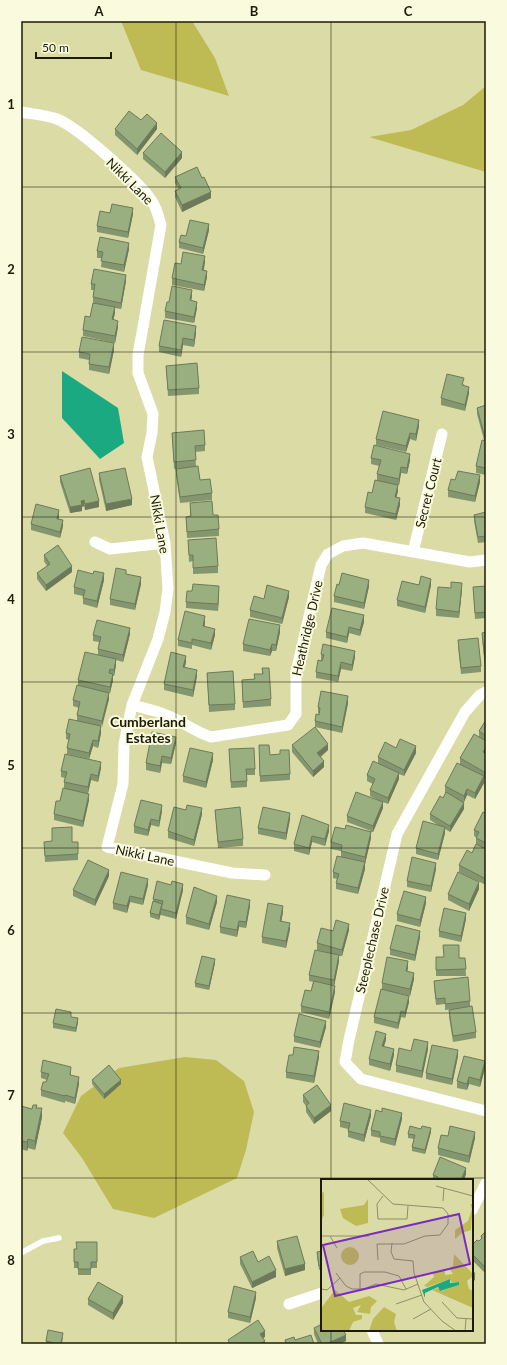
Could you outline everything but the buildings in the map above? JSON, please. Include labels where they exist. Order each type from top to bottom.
[{"type":"street","name":"Nikki Lane","points":[[21,112],[57,119],[76,131],[129,176],[149,197],[156,208],[161,225],[138,355],[138,373],[153,414],[152,433],[147,457],[165,543],[168,589],[165,612],[158,639],[132,705],[124,744],[123,784],[107,847],[232,873],[265,875]]},
{"type":"street","name":"Secret Court","points":[[413,552],[442,434]]},
{"type":"street","points":[[95,542],[110,549],[165,543]]},
{"type":"street","name":"Heathridge Drive","points":[[132,705],[165,714],[188,725],[199,733],[211,737],[288,725],[296,714],[296,672],[322,565],[328,554],[343,546],[363,542],[470,562],[486,560]]},
{"type":"street","name":"Steeplechase Drive","points":[[486,692],[480,695],[465,712],[397,834],[345,1062],[361,1079],[486,1111]]},
{"type":"street","points":[[473,1208],[486,1183]]},
{"type":"street","points":[[289,1304],[321,1293]]},
{"type":"street","points":[[372,1331],[378,1344]]},
{"type":"lane","points":[[21,1253],[43,1241],[59,1238]]},
{"type":"shaded area","points":[[121,21],[192,21],[215,58],[229,96],[141,70]]},
{"type":"shaded area","points":[[486,86],[486,172],[369,137],[411,130],[463,105]]},
{"type":"shaded area","points":[[62,371],[118,408],[124,443],[100,459],[62,418]]},
{"type":"shaded area","points":[[185,1057],[216,1060],[244,1081],[254,1112],[246,1150],[237,1178],[154,1218],[113,1209],[82,1158],[63,1133],[81,1096],[119,1068]]},
{"type":"district","name":"Cumberland Estates","points":[[148,730]]}]
